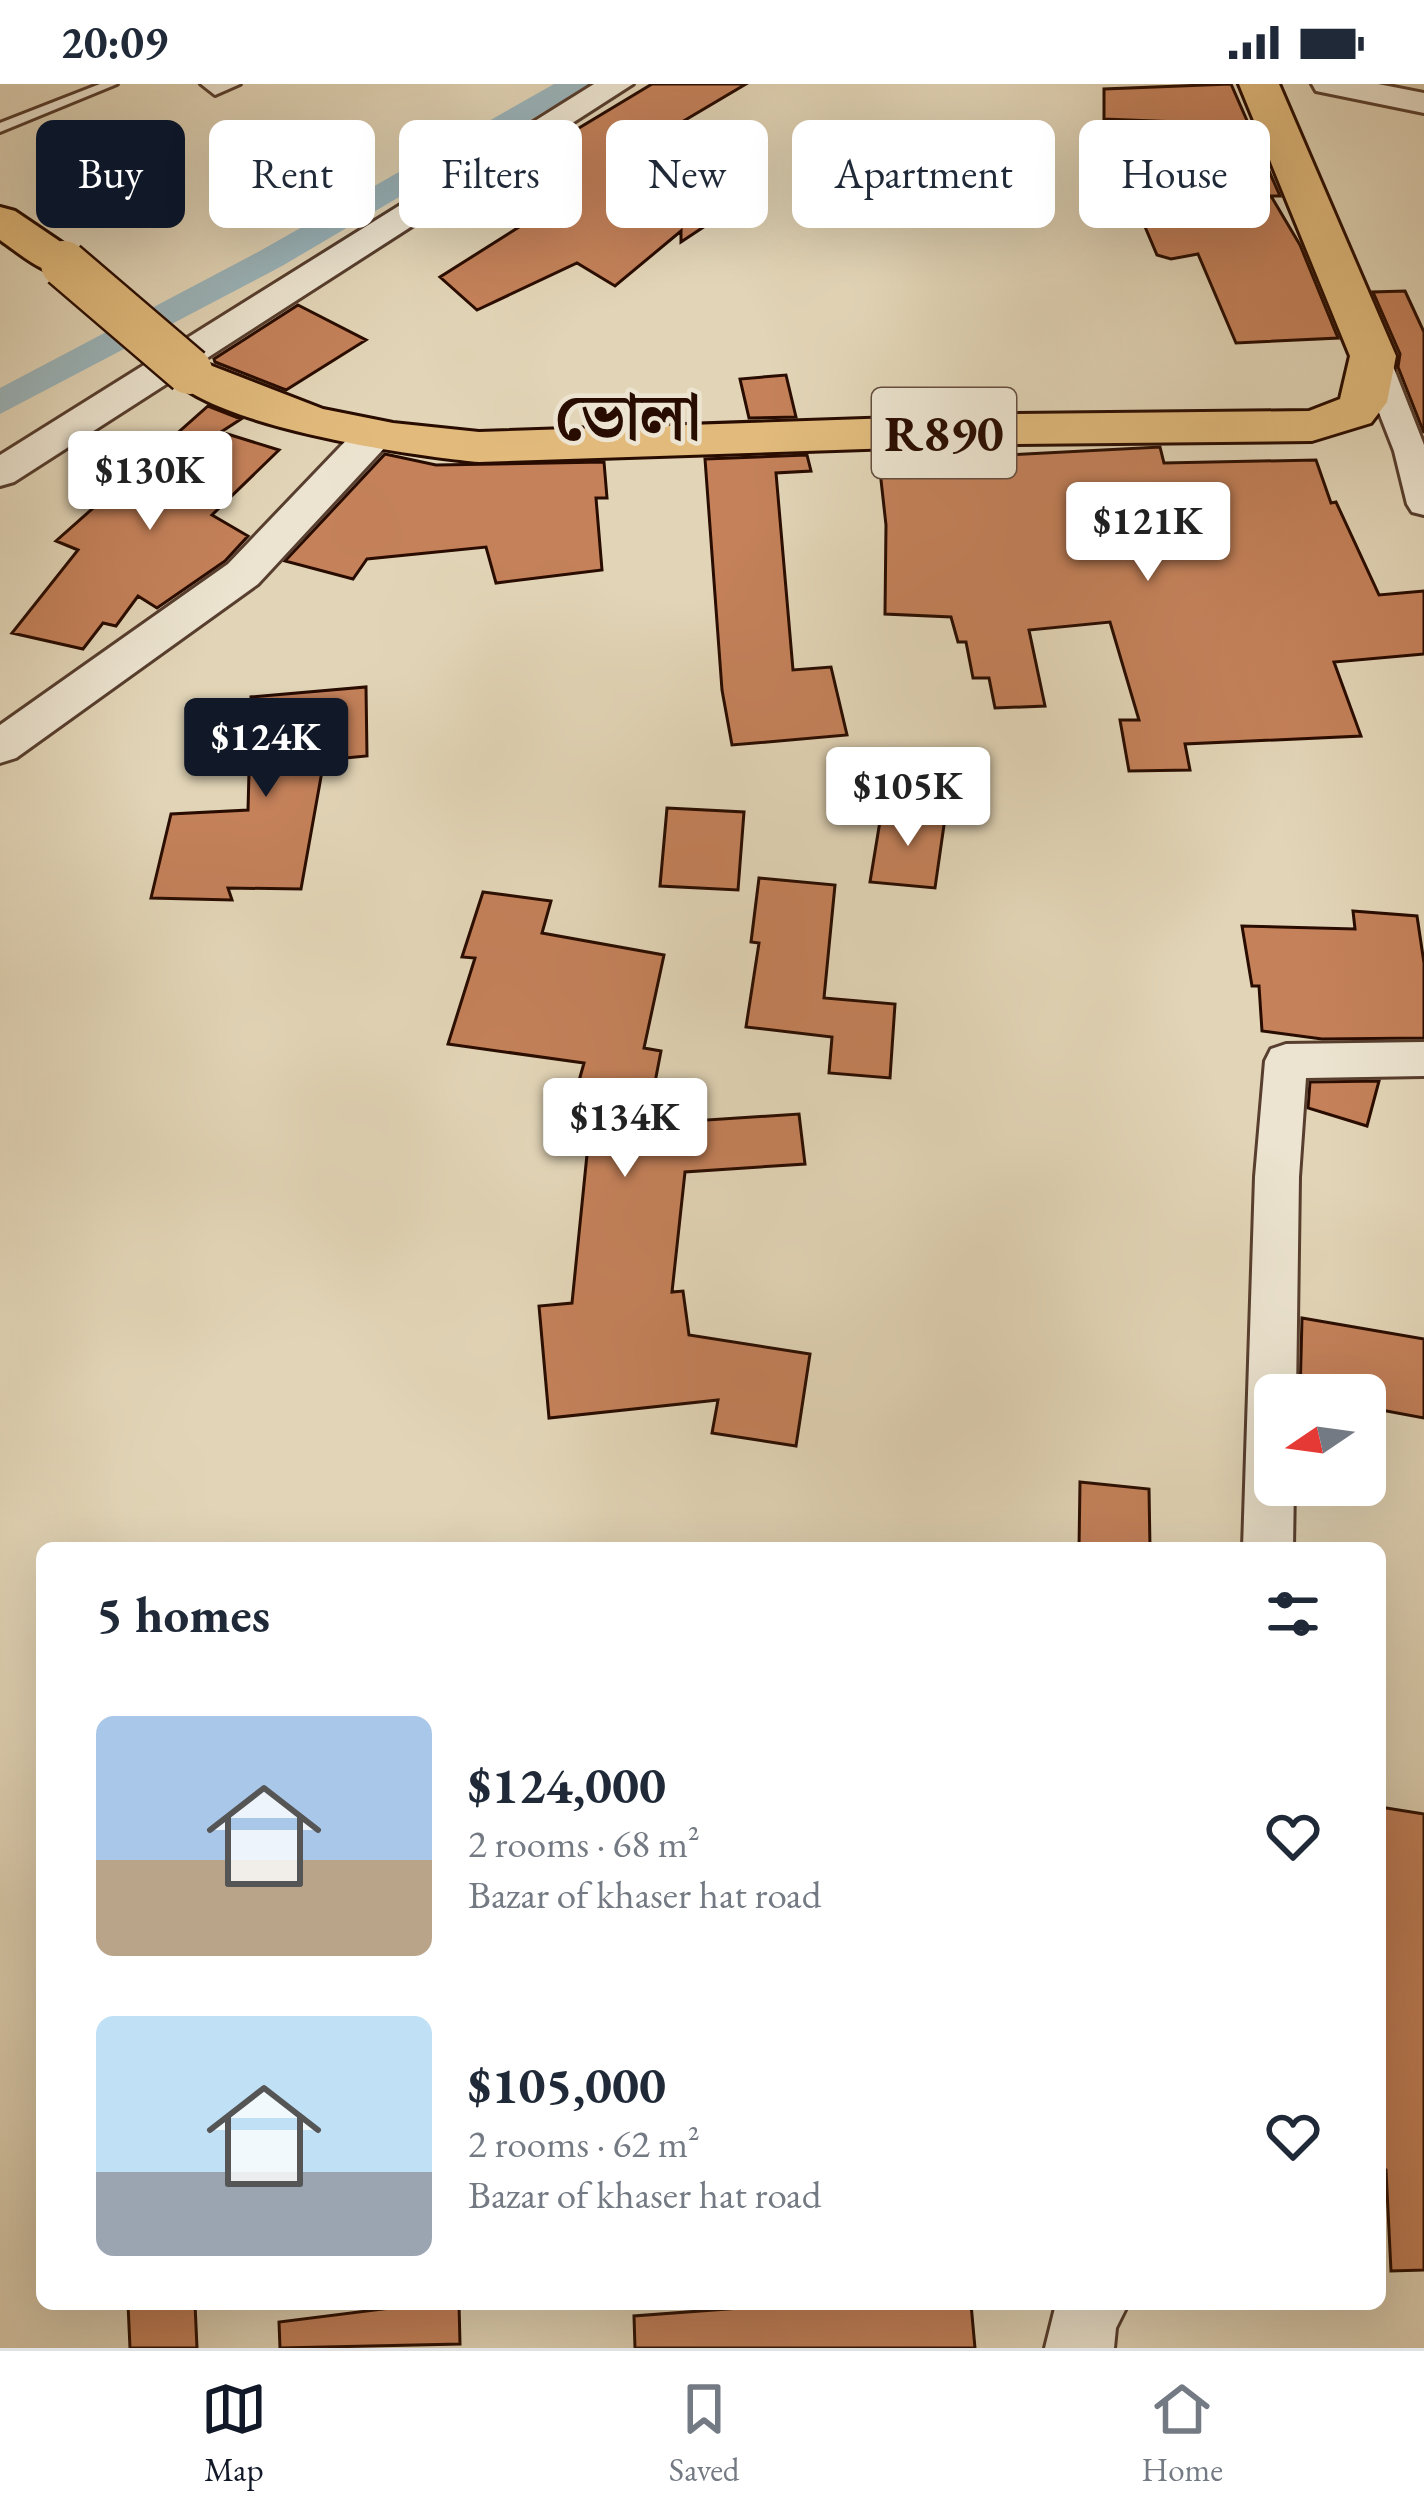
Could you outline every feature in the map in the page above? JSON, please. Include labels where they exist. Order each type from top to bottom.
[{"type":"main road","points":[[1259,84],[1373,356]]},
{"type":"main road","name":"R890","points":[[0,220],[64,263],[189,371],[231,395],[374,435],[524,448],[705,437],[1136,424],[1312,426],[1354,413],[1364,402],[1373,356]]},
{"type":"street","points":[[0,473],[450,185],[617,84]]},
{"type":"street","points":[[1328,84],[1424,103]]},
{"type":"street","points":[[1373,356],[1410,451],[1424,504]]},
{"type":"street","points":[[0,747],[243,574],[374,435]]},
{"type":"street","points":[[1268,1542],[1277,1177],[1286,1061],[1424,1059]]},
{"type":"street","points":[[1076,2348],[1085,2343],[1086,2310]]},
{"type":"lane","points":[[0,128],[111,84]]},
{"type":"lane","points":[[207,84],[215,91],[234,84]]},
{"type":"building","points":[[652,84],[746,84],[685,120],[606,120],[606,228],[702,228],[681,242],[681,231],[615,286],[577,263],[477,310],[440,277],[518,228],[582,228],[582,126]]},
{"type":"building","points":[[1231,84],[1247,120],[1104,119],[1104,89]]},
{"type":"building","points":[[1270,173],[1280,196],[1271,196],[1300,245],[1338,338],[1236,343],[1198,254],[1171,259],[1157,255],[1146,228],[1270,228]]},
{"type":"building","points":[[1405,291],[1424,332],[1424,433],[1398,367],[1400,354],[1373,292]]},
{"type":"building","points":[[298,305],[366,340],[286,390],[215,362],[214,359]]},
{"type":"building","points":[[786,375],[796,417],[749,418],[740,379]]},
{"type":"building","points":[[208,406],[241,419],[221,432],[279,450],[212,515],[248,536],[225,561],[157,608],[138,596],[116,626],[103,623],[83,649],[12,633],[78,550],[56,541]]},
{"type":"building","points":[[1160,447],[1164,463],[1316,460],[1331,503],[1336,502],[1379,595],[1424,591],[1424,654],[1334,662],[1361,736],[1185,744],[1190,770],[1129,771],[1120,720],[1139,720],[1110,622],[1029,630],[1045,706],[995,708],[989,678],[973,678],[966,642],[958,642],[951,617],[885,614],[886,525],[878,453],[1006,449],[1008,455]]},
{"type":"building","points":[[385,454],[436,465],[604,462],[607,498],[596,498],[602,570],[496,583],[486,547],[367,559],[353,579],[285,561]]},
{"type":"building","points":[[807,455],[811,471],[776,473],[793,670],[831,667],[847,735],[732,745],[722,690],[705,459]]},
{"type":"building","points":[[366,687],[367,756],[324,760],[301,889],[228,888],[232,900],[151,898],[171,814],[248,810],[251,697]]},
{"type":"building","points":[[667,808],[744,812],[738,890],[660,886]]},
{"type":"building","points":[[882,809],[945,818],[935,888],[870,882]]},
{"type":"building","points":[[759,878],[835,885],[824,998],[895,1004],[890,1078],[829,1073],[832,1037],[746,1027],[759,943],[751,942]]},
{"type":"building","points":[[483,892],[551,901],[542,933],[664,955],[644,1048],[661,1051],[647,1124],[799,1114],[805,1164],[685,1172],[672,1292],[683,1291],[689,1335],[810,1354],[796,1446],[712,1433],[718,1400],[549,1418],[539,1306],[572,1303],[591,1115],[570,1113],[584,1063],[448,1044],[475,958],[462,957]]},
{"type":"building","points":[[1353,911],[1417,916],[1424,963],[1424,1038],[1322,1039],[1262,1031],[1259,986],[1252,986],[1242,926],[1355,929]]},
{"type":"building","points":[[1379,1081],[1367,1126],[1308,1108],[1310,1082]]},
{"type":"building","points":[[1302,1318],[1424,1339],[1424,1418],[1386,1411],[1386,1374],[1301,1374]]},
{"type":"building","points":[[1080,1482],[1149,1489],[1150,1542],[1079,1542]]},
{"type":"building","points":[[1386,1808],[1424,1814],[1424,2270],[1391,2271],[1386,2170]]},
{"type":"building","points":[[128,2310],[195,2310],[197,2348],[130,2348]]},
{"type":"building","points":[[375,2310],[459,2310],[460,2344],[280,2348],[279,2322]]},
{"type":"building","points":[[715,2310],[972,2310],[975,2348],[635,2348],[634,2316]]},
{"type":"waterway","points":[[0,403],[270,259],[576,84]]},
{"type":"district","name":"ভোলা","points":[[628,416]]}]
